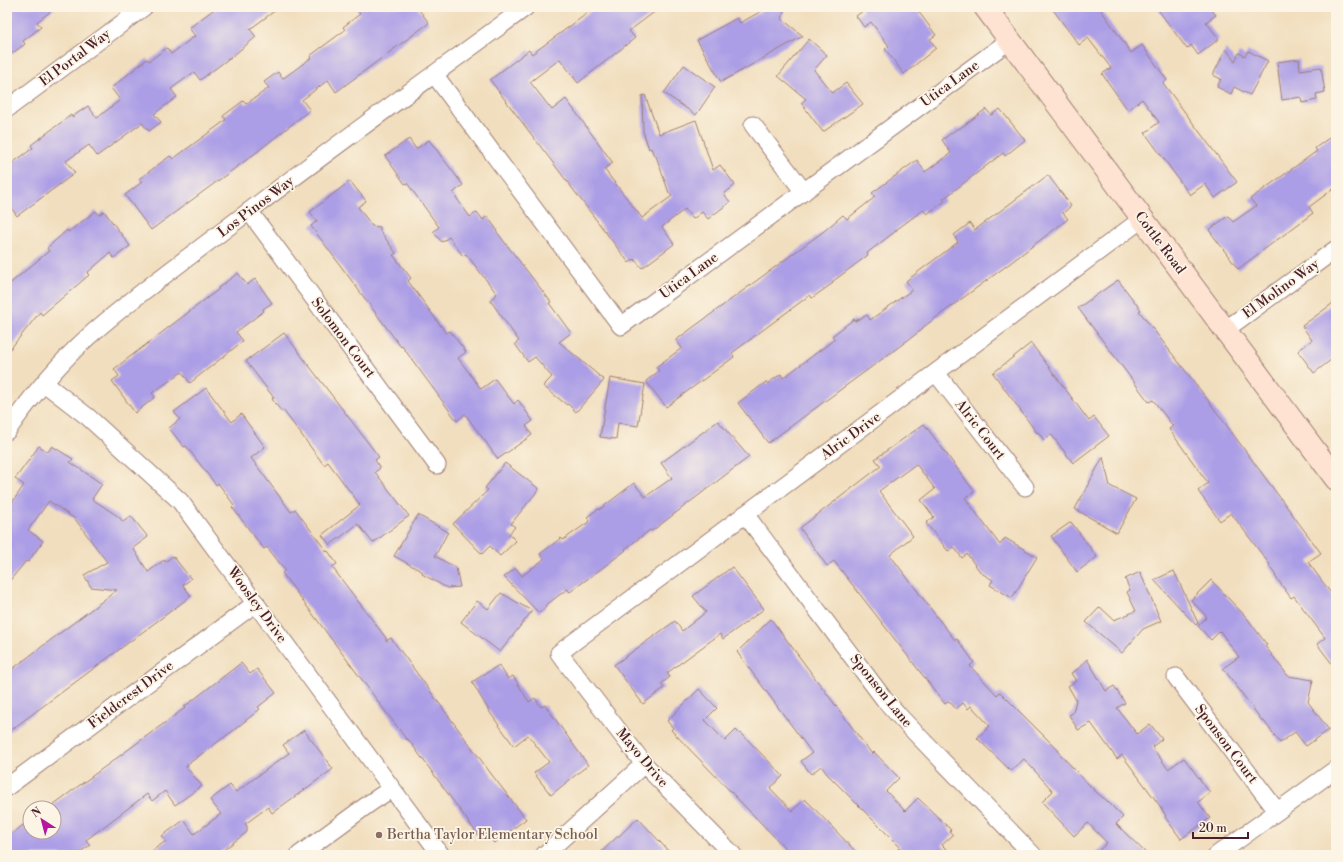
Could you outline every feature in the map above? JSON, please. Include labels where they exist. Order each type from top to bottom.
[{"type":"street","name":"El Portal Way","points":[[7,109],[144,7]]},
{"type":"street","name":"Los Pinos Way","points":[[7,431],[44,383],[89,336],[130,302],[434,74],[526,7]]},
{"type":"street","name":"Cottle Road","points":[[985,7],[1336,479]]},
{"type":"street","name":"Utica Lane","points":[[434,74],[621,326],[1010,40]]},
{"type":"street","points":[[753,125],[804,192]]},
{"type":"street","name":"Solomon Court","points":[[249,212],[437,465]]},
{"type":"street","name":"Alric Drive","points":[[560,653],[1142,220]]},
{"type":"street","name":"El Molino Way","points":[[1225,330],[1336,249]]},
{"type":"street","name":"Alric Court","points":[[936,373],[1024,487]]},
{"type":"street","name":"Woosley Drive","points":[[44,383],[88,416],[180,500],[441,855]]},
{"type":"street","name":"Sponson Lane","points":[[745,514],[884,699],[1033,855]]},
{"type":"street","name":"Fieldcrest Drive","points":[[7,788],[256,603]]},
{"type":"street","name":"Mayo Drive","points":[[560,653],[644,764],[733,855]]},
{"type":"street","name":"Sponson Court","points":[[1176,677],[1277,811]]},
{"type":"street","points":[[544,855],[644,764]]},
{"type":"street","points":[[1217,855],[1336,769]]},
{"type":"street","points":[[299,855],[391,789]]},
{"type":"building","points":[[7,7],[56,7],[37,22],[41,27],[23,41],[25,44],[7,57]]},
{"type":"building","points":[[217,7],[280,7],[250,29],[256,37],[235,54],[200,80],[194,72],[171,89],[177,97],[154,114],[161,122],[149,131],[142,123],[97,156],[89,145],[66,161],[75,173],[17,216],[7,202],[7,167],[33,148],[31,145],[71,115],[72,117],[88,106],[97,118],[120,100],[111,88],[147,59],[149,61],[167,48],[171,54],[195,36],[189,28]]},
{"type":"building","points":[[355,7],[417,7],[429,23],[336,92],[328,80],[302,100],[310,110],[253,155],[151,230],[125,195],[142,182],[139,179],[170,156],[173,159],[226,120],[223,116],[243,101],[246,104],[269,88],[264,82],[278,72],[282,78],[285,77],[311,58],[310,56],[345,30],[343,27],[360,14]]},
{"type":"building","points":[[596,7],[661,7],[629,31],[635,38],[578,83],[560,59],[530,82],[552,110],[566,99],[613,163],[604,169],[642,218],[672,196],[669,193],[656,156],[654,156],[651,148],[649,149],[643,131],[642,96],[645,95],[659,134],[696,120],[713,170],[720,165],[735,185],[724,194],[730,202],[708,219],[702,212],[693,219],[685,209],[662,227],[674,244],[642,268],[634,259],[629,263],[490,80],[529,50],[532,54]]},
{"type":"building","points":[[769,7],[785,7],[782,19],[803,36],[721,82],[697,40],[737,18],[740,23]]},
{"type":"building","points":[[861,7],[915,7],[936,35],[930,39],[936,48],[904,74],[885,49],[889,46],[871,22],[864,27],[856,16],[863,11]]},
{"type":"building","points":[[1051,7],[1099,7],[1131,53],[1142,45],[1167,80],[1163,83],[1237,182],[1215,198],[1205,184],[1190,195],[1145,133],[1159,122],[1142,99],[1128,110],[1102,74],[1111,68],[1088,38],[1079,45]]},
{"type":"building","points":[[1156,7],[1209,7],[1216,15],[1206,22],[1219,39],[1198,55],[1191,45],[1187,49]]},
{"type":"building","points":[[809,39],[827,55],[814,70],[832,93],[846,83],[863,104],[823,132],[801,103],[806,99],[778,76]]},
{"type":"building","points":[[1226,49],[1235,61],[1239,53],[1245,56],[1248,51],[1268,61],[1250,95],[1234,87],[1231,94],[1217,87],[1221,79],[1213,75]]},
{"type":"building","points":[[1299,59],[1300,70],[1321,67],[1325,92],[1316,94],[1317,100],[1302,103],[1301,97],[1282,100],[1277,62]]},
{"type":"building","points":[[684,65],[715,87],[696,115],[664,93]]},
{"type":"building","points":[[986,109],[991,115],[1000,109],[1025,140],[1005,156],[1003,153],[943,199],[945,201],[927,214],[923,210],[896,230],[867,253],[868,255],[832,282],[833,283],[812,298],[810,295],[732,353],[734,357],[666,407],[646,381],[659,371],[656,367],[682,348],[676,340],[824,231],[843,215],[847,219],[875,197],[872,193],[917,160],[925,172],[951,153],[942,140]]},
{"type":"building","points":[[1336,133],[1336,187],[1309,207],[1313,213],[1238,269],[1209,230],[1228,216],[1233,222],[1256,206],[1250,199],[1317,151],[1315,148]]},
{"type":"building","points":[[409,139],[416,149],[429,140],[463,185],[453,193],[470,217],[477,212],[483,220],[487,216],[497,230],[496,231],[551,302],[549,303],[571,333],[559,342],[604,380],[576,412],[568,404],[567,405],[543,386],[552,377],[535,357],[528,362],[515,344],[519,341],[490,300],[497,294],[466,254],[463,256],[449,237],[442,242],[433,232],[439,227],[385,156]]},
{"type":"building","points":[[1048,175],[1071,206],[1063,213],[1068,219],[922,328],[923,329],[768,443],[738,403],[766,382],[767,384],[781,374],[783,378],[835,339],[832,336],[854,319],[855,321],[867,315],[870,320],[912,290],[906,281],[958,242],[954,235],[970,223],[975,230]]},
{"type":"building","points":[[350,181],[366,201],[358,207],[372,226],[380,227],[380,231],[396,253],[393,255],[411,278],[408,281],[446,333],[450,331],[466,352],[458,358],[481,389],[495,379],[514,404],[518,400],[533,421],[526,426],[532,435],[498,459],[465,414],[457,421],[311,226],[317,221],[310,212]]},
{"type":"building","points":[[96,211],[99,215],[104,211],[130,246],[114,258],[110,253],[87,273],[89,275],[42,315],[40,312],[7,353],[7,286],[49,251],[47,248],[67,230],[68,232]]},
{"type":"building","points":[[238,273],[247,285],[255,279],[272,303],[263,309],[264,311],[236,332],[243,341],[190,383],[182,372],[152,393],[155,397],[135,413],[112,381],[119,376],[114,369]]},
{"type":"building","points":[[1118,280],[1141,310],[1139,311],[1201,391],[1321,553],[1308,562],[1336,600],[1336,669],[1317,644],[1325,638],[1294,596],[1291,598],[1275,576],[1269,566],[1270,565],[1231,513],[1220,521],[1198,491],[1208,483],[1169,429],[1173,426],[1153,400],[1149,402],[1078,308]]},
{"type":"building","points":[[1336,301],[1336,356],[1314,373],[1298,351],[1312,340],[1302,326]]},
{"type":"building","points":[[284,333],[379,457],[375,460],[380,468],[375,472],[409,516],[373,543],[358,524],[330,545],[322,535],[360,505],[328,462],[324,465],[283,410],[281,411],[272,399],[274,398],[246,361]]},
{"type":"building","points":[[1031,343],[1089,421],[1094,417],[1109,436],[1073,463],[1051,434],[1044,440],[1038,432],[1037,433],[993,373]]},
{"type":"building","points":[[610,378],[645,384],[638,426],[618,423],[616,439],[600,437]]},
{"type":"building","points":[[206,388],[232,422],[241,414],[265,447],[251,458],[291,512],[295,509],[327,552],[328,551],[337,564],[332,567],[386,638],[386,641],[391,638],[526,819],[494,843],[487,834],[481,839],[408,739],[407,740],[282,573],[285,570],[267,547],[264,549],[232,507],[234,505],[218,483],[216,485],[186,446],[184,447],[169,428],[180,419],[174,412]]},
{"type":"building","points":[[718,421],[749,457],[652,531],[650,530],[570,592],[567,589],[545,606],[546,607],[539,613],[504,577],[516,568],[522,576],[544,559],[540,554],[561,538],[563,540],[590,521],[587,517],[598,509],[599,510],[634,483],[645,497],[672,478],[661,463]]},
{"type":"building","points":[[924,424],[974,491],[965,498],[1000,545],[1005,538],[1037,557],[1012,598],[990,585],[993,580],[981,573],[967,554],[962,558],[954,547],[948,551],[926,523],[934,517],[921,500],[935,489],[916,464],[879,491],[913,536],[890,555],[940,621],[955,640],[957,639],[974,662],[970,666],[997,695],[1000,692],[1059,751],[1058,752],[1094,790],[1123,817],[1116,824],[1148,855],[1094,855],[1107,843],[1088,823],[1074,836],[1042,802],[1053,791],[1024,759],[1011,771],[977,738],[990,726],[971,706],[968,709],[963,703],[956,709],[949,701],[945,704],[834,561],[827,566],[800,528],[881,466],[875,459]]},
{"type":"building","points":[[39,446],[48,452],[52,446],[73,459],[70,462],[102,484],[92,499],[119,517],[123,522],[131,516],[148,537],[133,548],[148,572],[164,560],[165,562],[173,556],[191,579],[183,585],[191,596],[7,733],[7,673],[117,590],[91,587],[84,575],[107,562],[75,519],[49,501],[28,530],[43,541],[28,562],[26,561],[7,584],[7,510],[24,485],[15,479]]},
{"type":"building","points":[[1103,457],[1110,486],[1136,499],[1117,533],[1075,509]]},
{"type":"building","points":[[505,463],[539,489],[511,524],[515,527],[509,534],[516,541],[500,556],[490,546],[482,554],[453,524],[488,490],[485,488]]},
{"type":"building","points":[[418,515],[448,532],[435,556],[456,568],[460,587],[447,588],[422,574],[423,572],[394,556]]},
{"type":"building","points":[[1071,522],[1097,557],[1077,572],[1051,536]]},
{"type":"building","points":[[732,567],[764,609],[723,639],[720,634],[667,673],[670,677],[661,684],[664,688],[643,704],[614,665],[675,621],[682,631],[706,612],[693,596]]},
{"type":"building","points":[[1174,571],[1198,623],[1196,625],[1154,580]]},
{"type":"building","points":[[1140,572],[1161,621],[1143,629],[1122,653],[1086,622],[1100,607],[1114,620],[1136,611],[1127,592],[1130,590],[1125,579]]},
{"type":"building","points":[[1211,580],[1247,618],[1267,645],[1265,646],[1288,676],[1313,680],[1308,702],[1329,730],[1306,746],[1295,732],[1280,743],[1223,668],[1239,657],[1220,631],[1211,640],[1198,626],[1207,617],[1191,600]]},
{"type":"building","points":[[501,593],[532,611],[500,652],[461,622],[477,601],[488,609]]},
{"type":"building","points":[[771,619],[872,754],[874,752],[899,778],[886,791],[905,811],[918,798],[951,830],[949,831],[953,835],[942,845],[952,855],[892,855],[900,847],[828,775],[821,766],[811,774],[801,761],[812,753],[737,652]]},
{"type":"building","points":[[1087,659],[1106,691],[1114,686],[1125,703],[1117,708],[1137,734],[1150,724],[1162,739],[1152,747],[1168,769],[1184,758],[1210,793],[1198,802],[1210,818],[1181,839],[1165,817],[1166,816],[1160,806],[1122,755],[1117,759],[1091,723],[1078,730],[1069,715],[1073,713],[1076,700],[1068,686],[1076,681],[1071,673],[1078,669]]},
{"type":"building","points":[[241,663],[250,674],[257,669],[276,693],[258,707],[260,709],[234,730],[188,764],[186,767],[202,786],[175,805],[165,791],[152,801],[147,794],[86,840],[90,845],[76,855],[14,855],[7,846],[7,838],[22,826],[22,840],[62,840],[62,800],[60,800],[185,708],[184,707]]},
{"type":"building","points":[[499,665],[508,679],[513,676],[529,702],[535,698],[541,707],[545,705],[588,765],[551,795],[534,773],[549,762],[528,735],[514,746],[491,714],[472,682]]},
{"type":"building","points":[[699,689],[717,708],[705,720],[725,741],[736,730],[740,734],[741,733],[783,776],[770,788],[792,811],[805,799],[859,855],[792,855],[671,730],[673,728],[667,721]]},
{"type":"building","points":[[304,730],[333,769],[272,813],[268,807],[245,824],[247,826],[247,832],[217,855],[146,855],[166,841],[162,836],[184,820],[194,834],[221,814],[210,800],[230,785],[236,792],[289,753],[283,745]]},
{"type":"building","points":[[638,818],[672,855],[598,855],[618,837]]},
{"type":"place","name":"Bertha Taylor Elementary School","points":[[379,835]]}]
